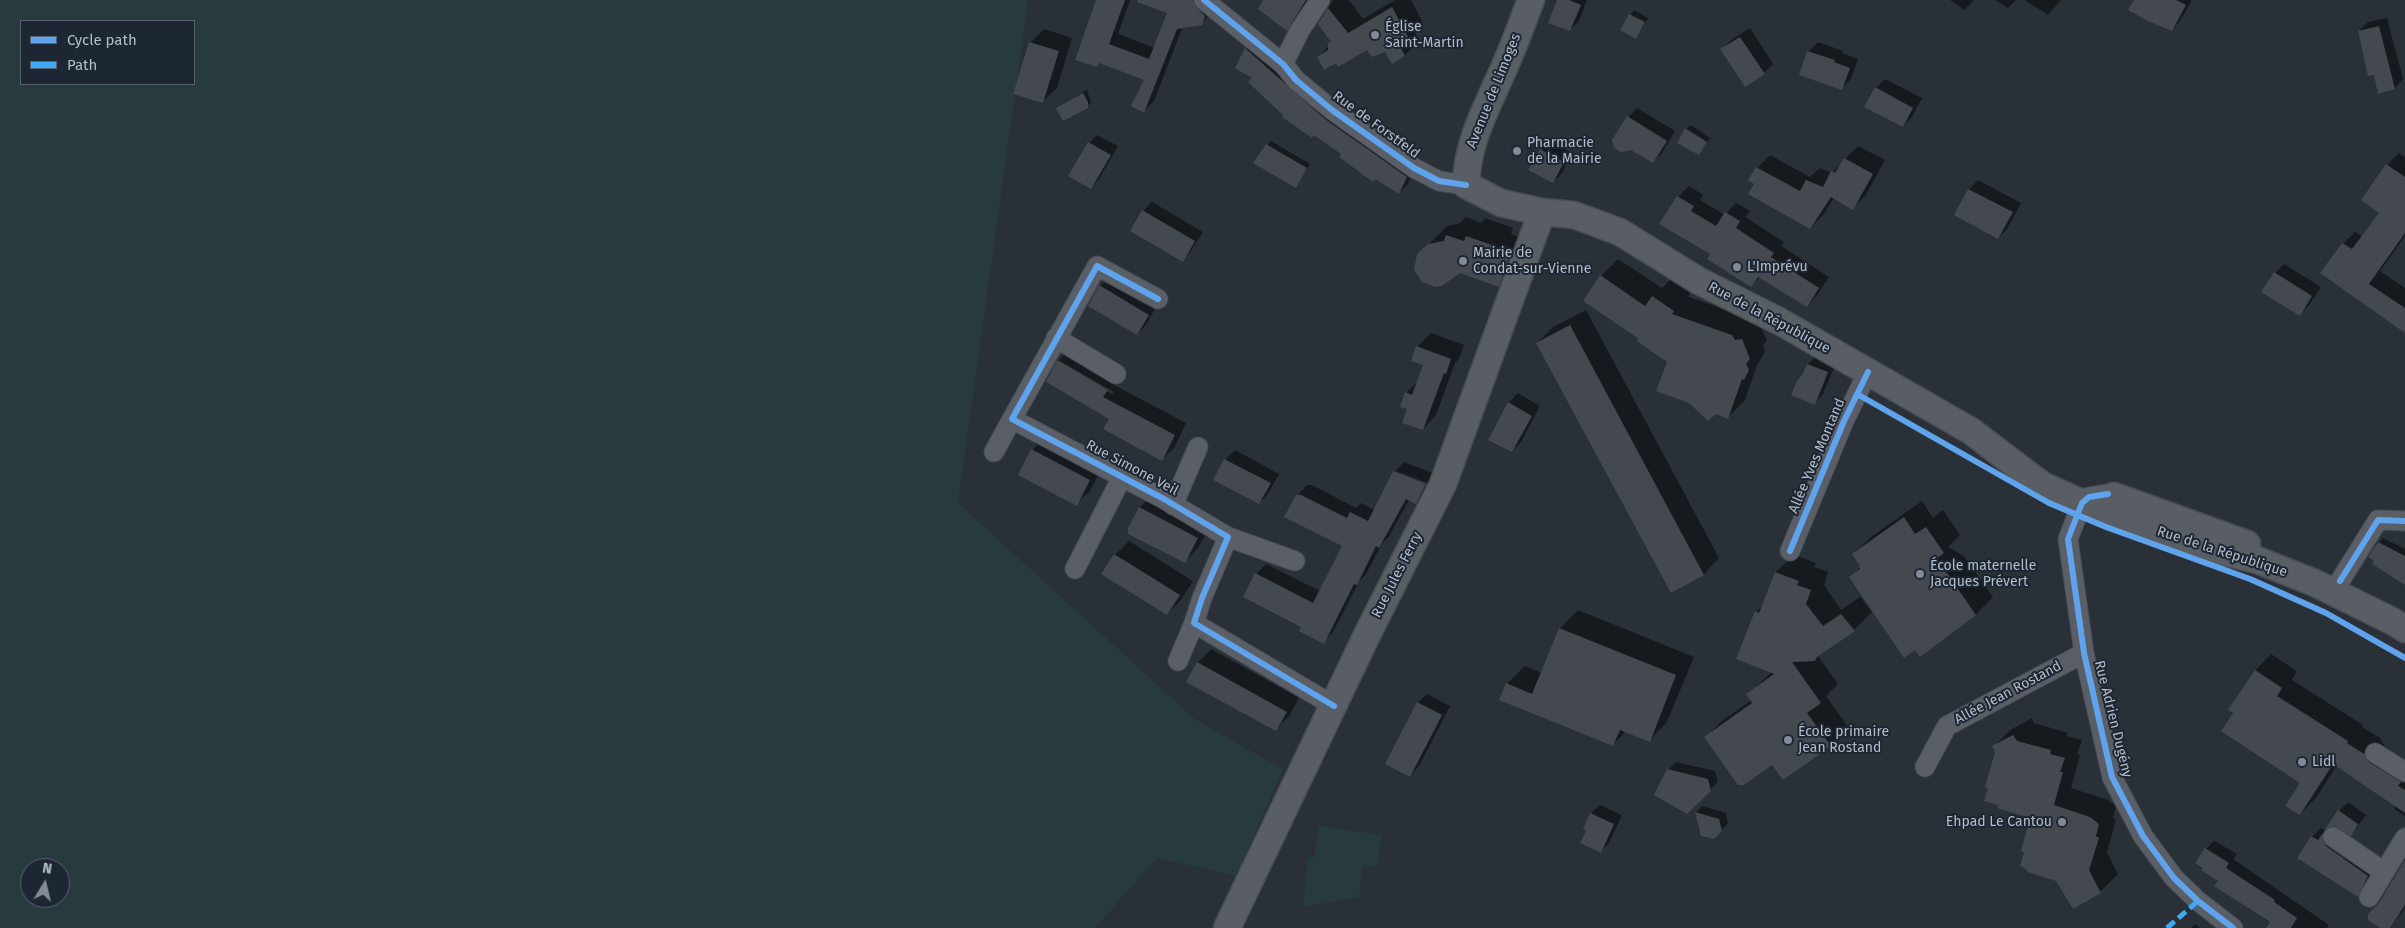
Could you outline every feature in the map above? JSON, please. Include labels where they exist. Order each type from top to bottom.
[{"type":"main road","name":"Avenue de Limoges","points":[[1466,184],[1466,164],[1471,145],[1507,63],[1531,0]]},
{"type":"main road","name":"Rue de la République","points":[[1466,184],[1501,202],[1542,212],[1574,215],[1620,232],[1698,281],[1779,321],[1990,443],[2064,477],[2377,598],[2405,616]]},
{"type":"main road","name":"Rue Jules Ferry","points":[[1227,928],[1366,637],[1443,484],[1542,212]]},
{"type":"main road","name":"Rue de la République","points":[[1990,443],[2042,485],[2082,503],[2197,546],[2326,578],[2405,629]]},
{"type":"street","name":"Rue de Forstfeld","points":[[1204,0],[1241,32],[1283,64],[1296,80],[1332,110],[1414,168],[1439,181],[1466,184]]},
{"type":"street","points":[[1283,64],[1300,30],[1320,0]]},
{"type":"street","points":[[994,452],[1097,266],[1158,299]]},
{"type":"street","points":[[1056,338],[1116,374]]},
{"type":"street","name":"Allée Yves Montand","points":[[1790,551],[1844,421],[1868,372]]},
{"type":"street","name":"Rue Simone Veil","points":[[1012,418],[1228,537],[1295,562]]},
{"type":"street","points":[[1173,505],[1198,447]]},
{"type":"street","points":[[1076,569],[1122,478]]},
{"type":"street","points":[[2082,503],[2090,498],[2108,494]]},
{"type":"street","name":"Rue Adrien Dugény","points":[[2082,503],[2068,539],[2084,653],[2112,777],[2134,820],[2174,878],[2198,901],[2233,928]]},
{"type":"street","points":[[2326,578],[2378,520],[2405,520]]},
{"type":"street","points":[[1178,662],[1228,537]]},
{"type":"street","points":[[1194,623],[1334,706]]},
{"type":"street","name":"Allée Jean Rostand","points":[[1925,767],[1947,726],[2084,653]]},
{"type":"street","points":[[2375,753],[2405,772]]},
{"type":"street","points":[[2333,837],[2384,872]]},
{"type":"street","points":[[2369,897],[2405,838]]},
{"type":"green space","points":[[0,0],[1028,0],[958,503],[1196,720],[1283,769],[1236,876],[1157,858],[1095,928],[0,928]]},
{"type":"green space","points":[[1319,826],[1382,835],[1377,867],[1363,866],[1359,897],[1303,907],[1308,857],[1314,858]]},
{"type":"building","points":[[1096,0],[1125,0],[1109,44],[1149,59],[1167,13],[1137,2],[1137,0],[1193,0],[1197,8],[1205,16],[1202,25],[1177,29],[1144,113],[1131,106],[1144,80],[1099,63],[1097,67],[1075,60]]},
{"type":"building","points":[[1263,0],[1306,0],[1287,31],[1258,9]]},
{"type":"building","points":[[1557,0],[1569,0],[1581,5],[1570,31],[1548,23]]},
{"type":"building","points":[[2134,0],[2176,0],[2186,5],[2172,31],[2128,10]]},
{"type":"building","name":"Église Saint-Martin","points":[[1392,7],[1409,39],[1399,45],[1405,56],[1392,64],[1385,52],[1372,57],[1367,50],[1338,67],[1336,63],[1324,70],[1317,57],[1328,50],[1328,43],[1331,42],[1318,24],[1328,8],[1348,33]]},
{"type":"building","points":[[1629,14],[1645,22],[1636,39],[1620,30]]},
{"type":"building","points":[[2379,26],[2395,89],[2378,94],[2374,75],[2368,76],[2358,31]]},
{"type":"building","points":[[1740,37],[1765,74],[1745,87],[1720,49]]},
{"type":"building","points":[[1029,42],[1059,51],[1043,103],[1013,94]]},
{"type":"building","points":[[1245,48],[1325,119],[1407,177],[1399,194],[1375,179],[1373,182],[1339,157],[1341,154],[1314,135],[1312,138],[1282,117],[1283,115],[1248,82],[1252,78],[1235,68]]},
{"type":"building","points":[[1807,51],[1835,60],[1834,62],[1850,68],[1842,90],[1799,75]]},
{"type":"building","points":[[1875,87],[1913,108],[1903,127],[1864,107]]},
{"type":"building","points":[[1083,93],[1088,102],[1088,108],[1063,121],[1056,108]]},
{"type":"building","points":[[1627,116],[1667,141],[1653,163],[1631,150],[1621,152],[1614,148],[1612,140]]},
{"type":"building","points":[[1685,128],[1707,142],[1699,155],[1677,143]]},
{"type":"building","points":[[1088,142],[1111,155],[1091,189],[1068,176]]},
{"type":"building","points":[[1266,144],[1307,168],[1296,188],[1253,163]]},
{"type":"building","points":[[1540,149],[1564,162],[1553,183],[1528,170]]},
{"type":"building","points":[[1844,158],[1873,174],[1853,210],[1831,197],[1810,229],[1748,194],[1754,184],[1748,180],[1756,167],[1800,191],[1806,180],[1823,187],[1831,171],[1835,173]]},
{"type":"building","points":[[2386,164],[2405,177],[2405,233],[2369,284],[2405,308],[2405,333],[2320,273],[2342,243],[2352,249],[2379,213],[2361,200]]},
{"type":"building","points":[[1968,189],[2013,212],[1998,239],[1954,215]]},
{"type":"building","points":[[1677,196],[1694,206],[1691,211],[1716,226],[1725,212],[1740,221],[1736,228],[1774,253],[1771,257],[1819,288],[1807,307],[1758,277],[1751,287],[1707,259],[1710,254],[1659,224]]},
{"type":"building","points":[[1142,210],[1195,241],[1183,262],[1130,231]]},
{"type":"building","name":"Mairie de Condat-sur-Vienne","points":[[1446,235],[1464,241],[1466,236],[1495,246],[1493,252],[1509,258],[1499,287],[1460,273],[1442,286],[1435,287],[1422,282],[1414,270],[1417,254],[1428,244],[1444,241]]},
{"type":"building","points":[[2274,272],[2312,296],[2300,316],[2261,292]]},
{"type":"building","points":[[1600,275],[1645,306],[1652,296],[1674,311],[1672,314],[1732,335],[1735,340],[1742,339],[1750,359],[1746,364],[1749,370],[1744,380],[1742,379],[1728,419],[1716,414],[1708,421],[1689,403],[1656,391],[1667,362],[1637,341],[1639,339],[1583,301]]},
{"type":"building","points":[[1099,285],[1149,315],[1137,335],[1088,306]]},
{"type":"building","points":[[1570,325],[1704,575],[1671,593],[1536,343]]},
{"type":"building","points":[[1416,346],[1451,359],[1423,430],[1402,423],[1407,409],[1400,407],[1405,392],[1412,395],[1423,365],[1411,361]]},
{"type":"building","points":[[1057,360],[1108,390],[1103,397],[1175,435],[1162,461],[1103,429],[1109,419],[1046,382]]},
{"type":"building","points":[[1807,364],[1828,372],[1815,405],[1791,395]]},
{"type":"building","points":[[1508,402],[1532,416],[1512,452],[1488,440]]},
{"type":"building","points":[[1031,449],[1090,480],[1077,506],[1018,475]]},
{"type":"building","points":[[1224,459],[1271,483],[1259,504],[1213,480]]},
{"type":"building","points":[[1393,471],[1426,484],[1416,504],[1406,499],[1379,548],[1376,546],[1357,585],[1354,584],[1324,644],[1299,631],[1301,627],[1243,597],[1255,573],[1313,603],[1342,546],[1284,517],[1296,495],[1301,495],[1347,518],[1350,512],[1368,521]]},
{"type":"building","points":[[1139,507],[1198,538],[1185,563],[1128,534],[1128,528]]},
{"type":"building","points":[[1904,517],[1915,534],[1926,527],[1944,553],[1930,564],[1947,573],[1976,615],[1920,657],[1915,650],[1904,658],[1849,577],[1860,569],[1852,554]]},
{"type":"building","points":[[2378,542],[2405,556],[2405,585],[2372,564],[2374,561],[2368,557]]},
{"type":"building","points":[[1114,554],[1180,595],[1167,615],[1101,574]]},
{"type":"building","points":[[1775,572],[1799,581],[1797,585],[1811,590],[1806,604],[1823,626],[1841,614],[1855,631],[1817,657],[1815,661],[1792,662],[1821,703],[1807,713],[1831,746],[1783,780],[1772,765],[1744,785],[1738,785],[1704,737],[1752,703],[1746,694],[1774,674],[1736,659],[1755,611],[1759,613]]},
{"type":"building","points":[[1559,628],[1676,675],[1650,742],[1620,730],[1613,746],[1499,700],[1506,683],[1532,694]]},
{"type":"building","points":[[1197,662],[1287,712],[1276,731],[1186,682]]},
{"type":"building","name":"Lidl","points":[[2255,670],[2282,688],[2277,696],[2348,741],[2347,743],[2364,754],[2369,762],[2401,782],[2398,786],[2405,790],[2405,813],[2333,764],[2300,815],[2285,806],[2300,783],[2221,731],[2233,713],[2228,710]]},
{"type":"building","points":[[1417,702],[1442,715],[1410,777],[1385,764]]},
{"type":"building","name":"Ehpad Le Cantou","points":[[2013,735],[2017,741],[2051,750],[2050,754],[2065,758],[2060,772],[2063,772],[2054,805],[2090,817],[2099,824],[2096,836],[2099,838],[2089,870],[2101,893],[2073,909],[2056,881],[2028,872],[2020,866],[2024,852],[2021,851],[2030,818],[1997,808],[1998,805],[1984,801],[1988,788],[1985,787],[1995,752],[1992,746]]},
{"type":"building","points":[[1667,769],[1708,779],[1711,791],[1687,814],[1654,795]]},
{"type":"building","points":[[2338,810],[2358,824],[2351,836],[2334,826],[2325,829]]},
{"type":"building","points":[[1695,812],[1719,819],[1722,831],[1714,839],[1701,836]]},
{"type":"building","points":[[1590,813],[1614,824],[1601,853],[1580,843],[1586,831],[1583,829]]},
{"type":"building","points":[[2323,833],[2323,841],[2326,846],[2368,876],[2358,897],[2297,858],[2311,836],[2318,840]]},
{"type":"building","points":[[2205,848],[2229,863],[2226,868],[2275,900],[2274,902],[2297,918],[2291,928],[2266,928],[2270,922],[2214,886],[2218,881],[2201,870],[2203,868],[2195,863]]},
{"type":"building","points":[[2405,860],[2405,905],[2390,928],[2380,928],[2368,920],[2368,914],[2379,903]]},
{"type":"marked path","points":[[2167,928],[2198,901]]},
{"type":"cycle path","points":[[1204,0],[1283,64],[1296,80],[1332,110],[1414,168],[1439,181],[1466,185]]},
{"type":"cycle path","points":[[1158,299],[1097,266],[1012,419],[1164,499],[1228,537],[1202,598],[1194,623],[1334,706]]},
{"type":"cycle path","points":[[1790,551],[1844,421],[1868,372]]},
{"type":"cycle path","points":[[1857,394],[2049,503],[2106,527],[2250,579],[2326,613],[2405,658]]},
{"type":"cycle path","points":[[2108,494],[2089,497],[2082,503],[2068,539],[2084,653],[2112,777],[2143,836],[2174,878],[2198,901],[2233,928]]},
{"type":"cycle path","points":[[2340,581],[2378,520],[2405,521]]},
{"type":"place","name":"Église Saint-Martin","points":[[1375,35]]},
{"type":"place","name":"Pharmacie de la Mairie","points":[[1517,151]]},
{"type":"place","name":"Mairie de Condat-sur-Vienne","points":[[1463,261]]},
{"type":"place","name":"L'Imprévu","points":[[1737,267]]},
{"type":"place","name":"École maternelle Jacques Prévert","points":[[1920,574]]},
{"type":"place","name":"École primaire Jean Rostand","points":[[1788,740]]},
{"type":"place","name":"Lidl","points":[[2302,762]]},
{"type":"place","name":"Ehpad Le Cantou","points":[[2062,822]]}]
